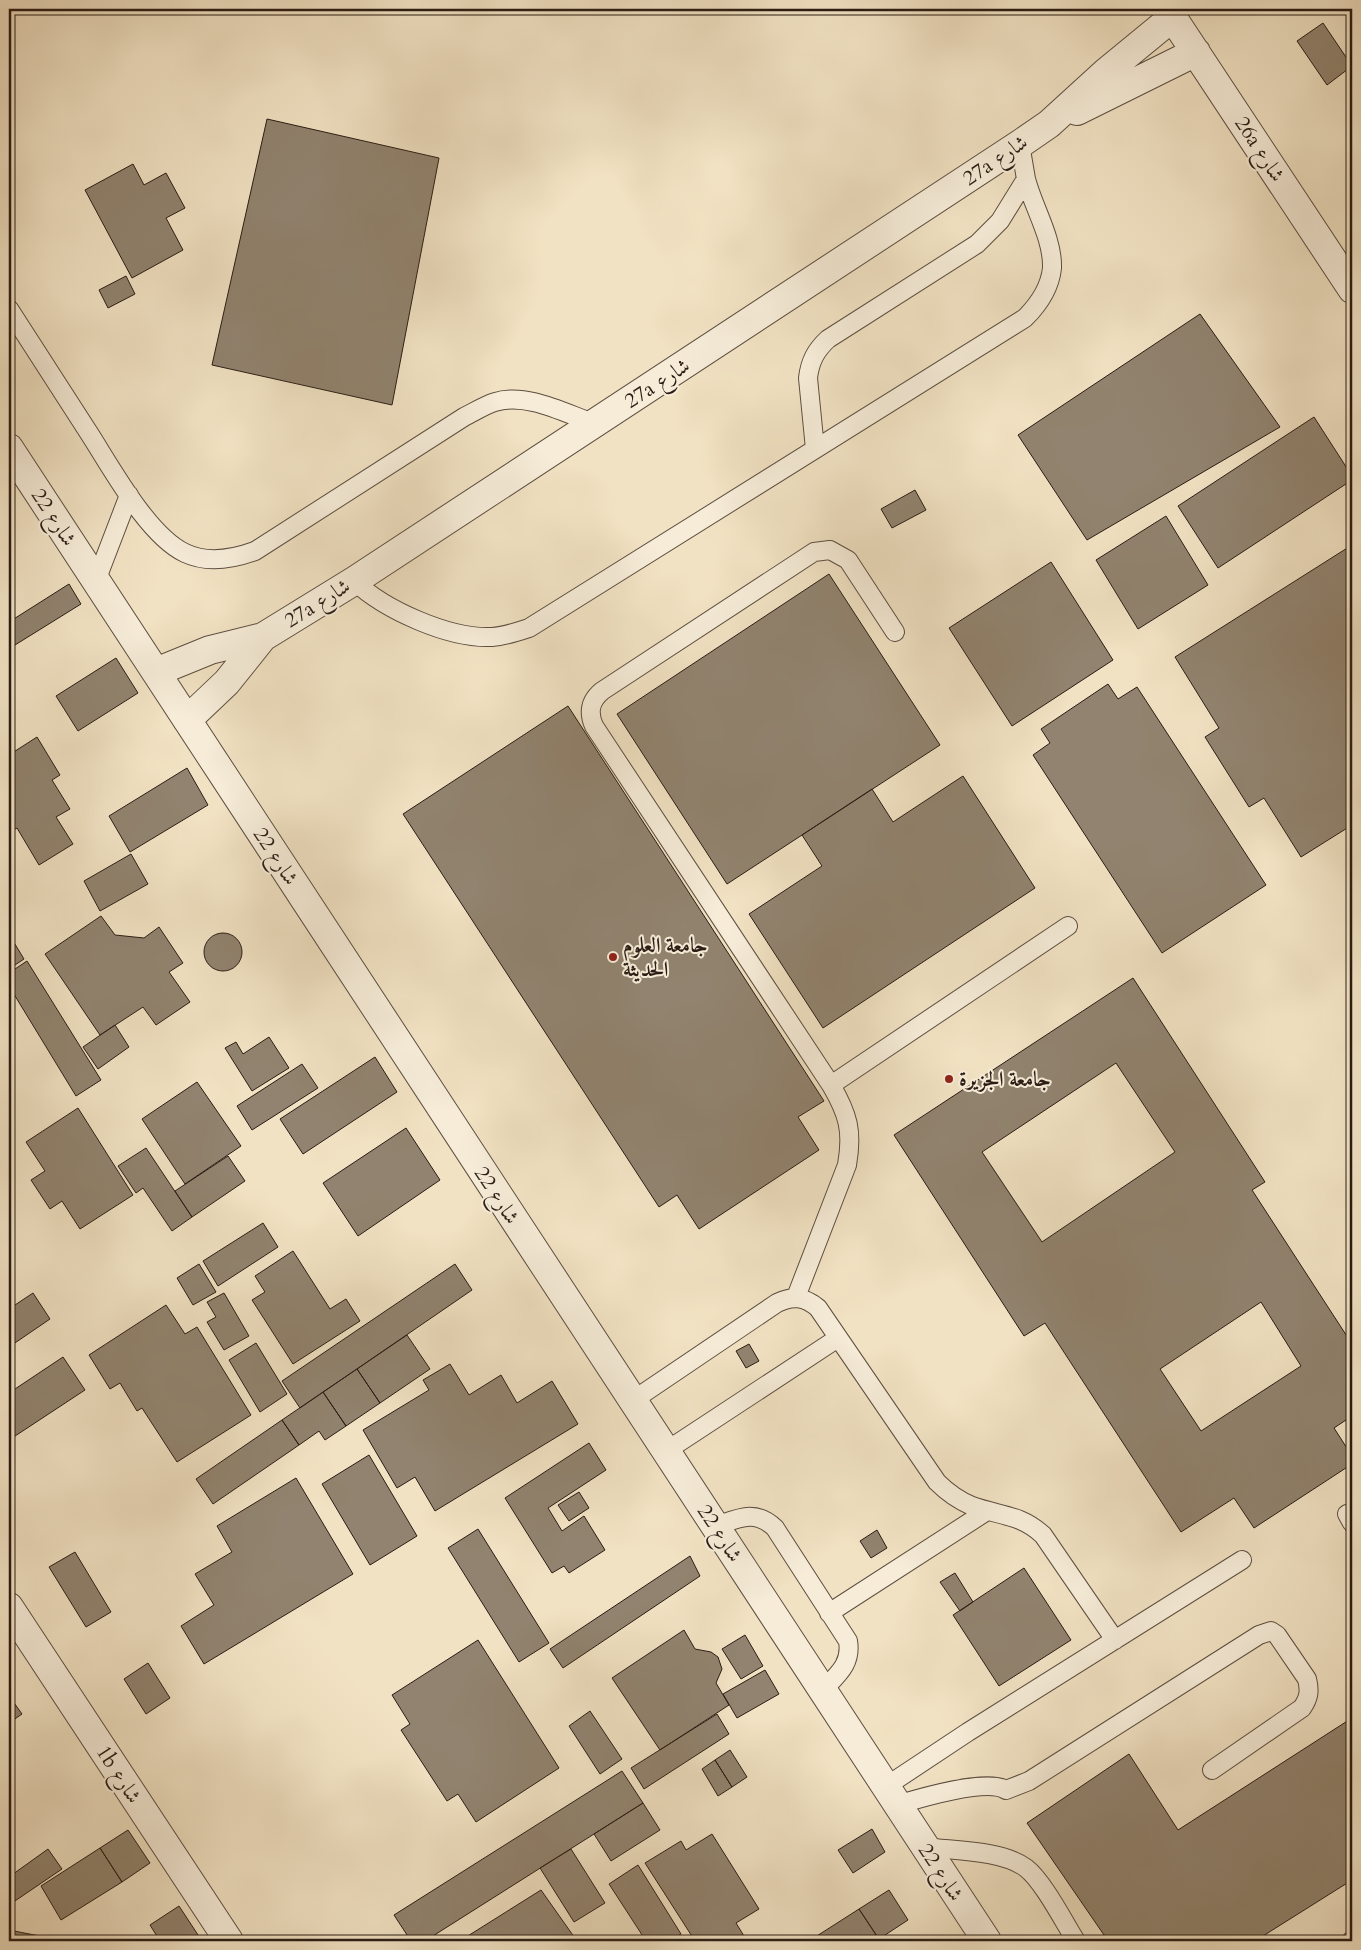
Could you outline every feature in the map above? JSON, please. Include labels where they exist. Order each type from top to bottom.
[{"type":"street","name":"26a شارع","points":[[1170,13],[1352,289]]},
{"type":"street","name":"27a شارع","points":[[156,672],[210,650],[263,637],[354,581],[596,424],[1049,124],[1170,13]]},
{"type":"street","name":"27a شارع","points":[[1049,124],[1196,52]]},
{"type":"street","name":"شارع 22","points":[[9,448],[986,1941]]},
{"type":"street","name":"27a شارع","points":[[187,720],[227,682],[263,637]]},
{"type":"street","name":"1b شارع","points":[[9,1608],[229,1941]]},
{"type":"lane","points":[[354,581],[385,605],[455,633],[474,637],[512,634],[529,628],[1025,318],[1039,304],[1052,268],[1049,248],[1026,179],[1020,144]]},
{"type":"lane","points":[[815,449],[808,378],[812,361],[820,346],[828,339],[977,244],[1000,221],[1026,179]]},
{"type":"lane","points":[[9,309],[129,495],[157,530],[170,544],[186,553],[218,560],[237,558],[255,551],[464,417],[495,402],[514,399],[532,402],[596,424]]},
{"type":"lane","points":[[96,581],[129,495]]},
{"type":"lane","points":[[796,1297],[847,1165],[850,1131],[842,1105],[831,1084],[594,726],[590,710],[596,696],[602,691],[814,552],[830,550],[848,560],[895,632]]},
{"type":"lane","points":[[831,1084],[1068,926]]},
{"type":"lane","points":[[632,1401],[777,1303],[796,1297],[808,1300],[818,1308],[937,1482],[955,1498],[987,1511],[1024,1520],[1043,1536],[1115,1640]]},
{"type":"lane","points":[[666,1451],[838,1338]]},
{"type":"lane","points":[[829,1613],[987,1511]]},
{"type":"lane","points":[[716,1526],[746,1516],[758,1516],[768,1520],[775,1528],[848,1641],[850,1651],[843,1669],[823,1690]]},
{"type":"lane","points":[[891,1796],[968,1732],[1242,1560]]},
{"type":"lane","points":[[891,1796],[1000,1786],[1006,1790],[1029,1781],[1259,1635],[1271,1632],[1276,1634],[1307,1679],[1309,1695],[1306,1702],[1302,1708],[1212,1770]]},
{"type":"lane","points":[[925,1847],[1013,1860],[1027,1869],[1076,1941]]},
{"type":"building","points":[[1323,23],[1352,66],[1327,85],[1297,41]]},
{"type":"building","points":[[267,119],[439,158],[392,405],[212,365]]},
{"type":"building","points":[[133,164],[144,185],[166,173],[185,208],[166,218],[183,250],[132,278],[85,190]]},
{"type":"building","points":[[126,276],[135,294],[108,308],[99,290]]},
{"type":"building","points":[[1200,314],[1280,427],[1087,540],[1018,435]]},
{"type":"building","points":[[1314,417],[1352,476],[1352,480],[1218,568],[1178,506]]},
{"type":"building","points":[[915,490],[926,510],[892,528],[881,509]]},
{"type":"building","points":[[1166,516],[1208,585],[1138,629],[1096,560]]},
{"type":"building","points":[[1352,545],[1352,825],[1301,857],[1264,798],[1249,807],[1205,737],[1219,728],[1175,657]]},
{"type":"building","points":[[1051,562],[1113,660],[1012,726],[949,628]]},
{"type":"building","points":[[829,574],[940,745],[727,884],[617,714]]},
{"type":"building","points":[[69,584],[81,604],[15,645],[9,636],[9,622]]},
{"type":"building","points":[[116,658],[138,693],[78,731],[56,696]]},
{"type":"building","points":[[1108,684],[1118,699],[1137,687],[1266,885],[1162,953],[1033,755],[1050,743],[1041,729]]},
{"type":"building","name":"جامعة العلوم الحديثة","points":[[568,706],[824,1101],[798,1117],[819,1150],[699,1229],[677,1195],[659,1207],[403,814]]},
{"type":"building","points":[[37,737],[60,775],[52,780],[70,809],[56,817],[73,844],[39,865],[17,828],[9,833],[9,755]]},
{"type":"building","points":[[187,768],[208,805],[130,852],[109,816]]},
{"type":"building","points":[[963,776],[1035,888],[823,1028],[749,914],[822,866],[802,835],[872,789],[893,822]]},
{"type":"building","points":[[131,854],[148,884],[100,911],[84,881]]},
{"type":"building","points":[[101,916],[115,935],[144,938],[159,927],[183,963],[169,972],[190,1002],[156,1025],[143,1007],[100,1035],[45,954]]},
{"type":"building","points":[[223,933],[237,938],[242,952],[237,966],[223,971],[209,966],[204,952],[209,938]]},
{"type":"building","points":[[9,937],[24,959],[9,969]]},
{"type":"building","points":[[27,961],[101,1080],[76,1096],[9,986],[9,973]]},
{"type":"building","points":[[1133,978],[1265,1182],[1252,1190],[1352,1344],[1352,1416],[1334,1428],[1352,1456],[1352,1464],[1254,1528],[1234,1498],[1181,1532],[1045,1323],[1024,1336],[894,1135]],"holes":[[[1116,1063],[1175,1152],[1042,1242],[982,1152]],[[1261,1302],[1301,1366],[1201,1431],[1160,1369]]]},
{"type":"building","points":[[115,1025],[129,1047],[98,1069],[83,1047]]},
{"type":"building","points":[[269,1037],[289,1068],[252,1091],[225,1048],[236,1042],[243,1054]]},
{"type":"building","points":[[375,1057],[397,1092],[303,1154],[280,1119]]},
{"type":"building","points":[[302,1064],[318,1088],[252,1130],[237,1106]]},
{"type":"building","points":[[197,1082],[241,1146],[185,1184],[142,1119]]},
{"type":"building","points":[[78,1108],[133,1195],[80,1229],[62,1201],[50,1209],[31,1180],[45,1171],[26,1142]]},
{"type":"building","points":[[406,1128],[440,1180],[358,1236],[323,1183]]},
{"type":"building","points":[[146,1148],[192,1217],[172,1231],[143,1188],[136,1193],[118,1166]]},
{"type":"building","points":[[228,1156],[245,1181],[192,1217],[175,1191]]},
{"type":"building","points":[[263,1223],[278,1247],[218,1286],[203,1261]]},
{"type":"building","points":[[293,1251],[330,1309],[346,1299],[360,1321],[293,1364],[252,1300],[265,1292],[255,1276]]},
{"type":"building","points":[[199,1264],[216,1292],[193,1305],[177,1278]]},
{"type":"building","points":[[455,1264],[472,1290],[300,1408],[282,1381]]},
{"type":"building","points":[[33,1293],[50,1319],[9,1347],[9,1309]]},
{"type":"building","points":[[224,1293],[249,1336],[224,1350],[207,1322],[216,1317],[207,1302]]},
{"type":"building","points":[[166,1305],[185,1334],[197,1327],[251,1415],[177,1462],[142,1408],[137,1411],[120,1383],[110,1389],[89,1355]]},
{"type":"building","points":[[407,1335],[430,1369],[380,1403],[357,1369]]},
{"type":"building","points":[[256,1343],[287,1394],[260,1412],[229,1360]]},
{"type":"building","points":[[749,1344],[759,1361],[746,1368],[736,1351]]},
{"type":"building","points":[[63,1357],[85,1390],[9,1440],[9,1393]]},
{"type":"building","points":[[450,1364],[469,1395],[501,1375],[517,1403],[552,1381],[578,1424],[435,1511],[415,1477],[397,1488],[363,1430],[429,1390],[423,1380]]},
{"type":"building","points":[[357,1369],[380,1403],[346,1426],[323,1392]]},
{"type":"building","points":[[323,1392],[346,1426],[325,1440],[319,1431],[299,1445],[282,1420]]},
{"type":"building","points":[[282,1420],[299,1445],[213,1504],[196,1479]]},
{"type":"building","points":[[589,1443],[606,1470],[548,1508],[562,1531],[584,1516],[605,1550],[569,1573],[564,1566],[552,1573],[505,1498]]},
{"type":"building","points":[[369,1455],[417,1536],[370,1565],[322,1484]]},
{"type":"building","points":[[296,1478],[353,1574],[204,1664],[181,1626],[214,1605],[195,1574],[232,1552],[217,1526]]},
{"type":"building","points":[[579,1492],[589,1508],[569,1521],[558,1505]]},
{"type":"building","points":[[478,1529],[549,1643],[519,1662],[448,1548]]},
{"type":"building","points":[[877,1530],[887,1548],[871,1558],[860,1541]]},
{"type":"building","points":[[75,1552],[111,1612],[86,1627],[49,1567]]},
{"type":"building","points":[[690,1556],[700,1576],[563,1668],[550,1649]]},
{"type":"building","points":[[1024,1568],[1071,1640],[999,1686],[953,1615]]},
{"type":"building","points":[[955,1573],[973,1602],[960,1611],[940,1582]]},
{"type":"building","points":[[684,1630],[695,1649],[711,1652],[718,1657],[722,1669],[716,1683],[729,1705],[660,1750],[612,1678]]},
{"type":"building","points":[[745,1635],[763,1666],[741,1679],[722,1649]]},
{"type":"building","points":[[478,1640],[559,1768],[476,1822],[458,1794],[447,1801],[401,1730],[410,1724],[392,1695]]},
{"type":"building","points":[[148,1663],[170,1698],[146,1714],[124,1679]]},
{"type":"building","points":[[765,1670],[779,1694],[737,1718],[723,1694]]},
{"type":"building","points":[[12,1700],[22,1714],[9,1723],[9,1702]]},
{"type":"building","points":[[590,1711],[622,1759],[600,1774],[569,1726]]},
{"type":"building","points":[[717,1714],[729,1734],[644,1789],[631,1768]]},
{"type":"building","points":[[1352,1718],[1352,1880],[1255,1941],[1125,1941],[1104,1935],[1027,1823],[1129,1754],[1178,1830]]},
{"type":"building","points":[[730,1750],[747,1777],[732,1787],[715,1760]]},
{"type":"building","points":[[715,1760],[732,1787],[718,1796],[702,1769]]},
{"type":"building","points":[[622,1771],[643,1803],[425,1941],[411,1941],[394,1915]]},
{"type":"building","points":[[643,1803],[660,1830],[611,1861],[594,1834]]},
{"type":"building","points":[[872,1829],[885,1852],[853,1873],[838,1850]]},
{"type":"building","points":[[128,1830],[150,1863],[122,1882],[100,1848]]},
{"type":"building","points":[[712,1834],[759,1909],[736,1923],[744,1936],[735,1941],[695,1941],[645,1863],[681,1841],[686,1850]]},
{"type":"building","points":[[100,1848],[122,1882],[61,1920],[41,1886]]},
{"type":"building","points":[[48,1849],[62,1869],[9,1905],[9,1877]]},
{"type":"building","points":[[571,1849],[605,1903],[574,1922],[540,1868]]},
{"type":"building","points":[[638,1865],[681,1934],[669,1941],[646,1941],[609,1884]]},
{"type":"building","points":[[541,1890],[577,1941],[465,1941],[463,1939]]},
{"type":"building","points":[[889,1890],[908,1920],[879,1939],[859,1909]]},
{"type":"building","points":[[179,1906],[202,1941],[160,1941],[150,1925]]},
{"type":"building","points":[[859,1909],[876,1935],[866,1941],[809,1941]]},
{"type":"building","points":[[9,1930],[65,1941],[9,1941]]},
{"type":"place","name":"جامعة العلوم الحديثة","points":[[613,957]]},
{"type":"place","name":"جامعة الجزيرة","points":[[949,1079]]}]
